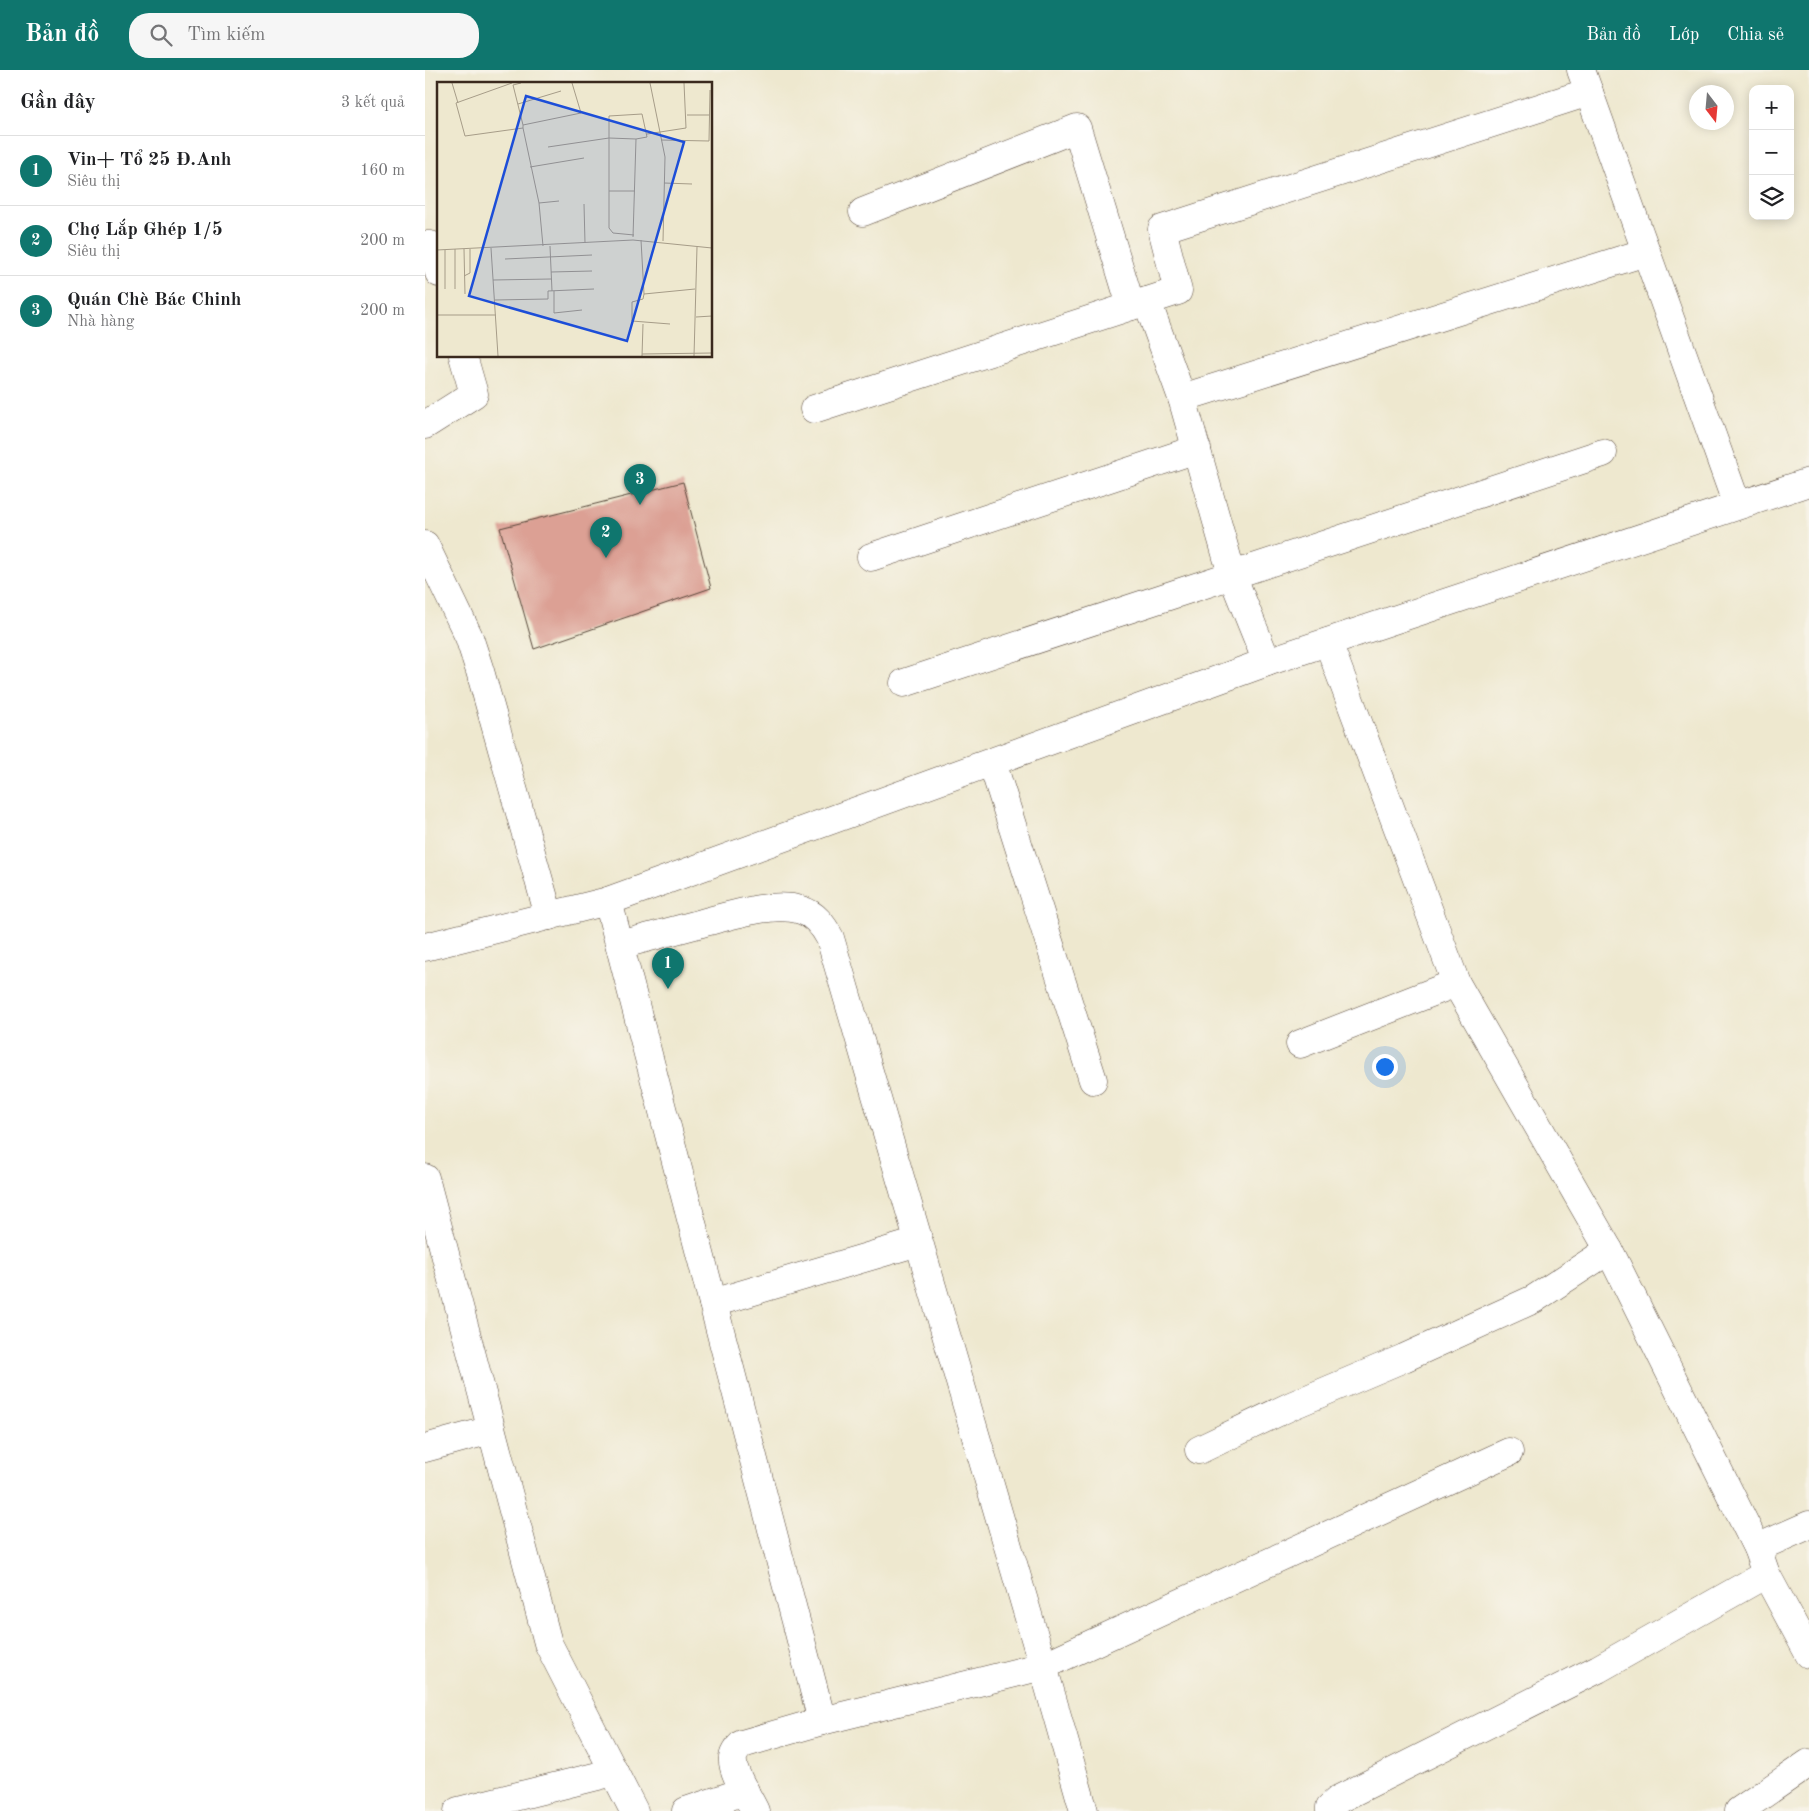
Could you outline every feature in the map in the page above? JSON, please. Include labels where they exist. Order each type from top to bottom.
[{"type":"street","points":[[814,409],[1178,291],[1162,229],[1585,81],[1737,505]]},
{"type":"street","points":[[863,212],[1077,128],[1139,304],[1182,398],[1232,575],[1267,662]]},
{"type":"street","points":[[425,245],[431,245],[437,266]]},
{"type":"street","points":[[1182,398],[1646,252]]},
{"type":"street","points":[[425,425],[473,394],[464,358]]},
{"type":"street","points":[[871,557],[1197,449]]},
{"type":"street","points":[[904,683],[1603,454]]},
{"type":"street","points":[[425,947],[608,901],[1267,662],[1809,482]]},
{"type":"street","points":[[425,546],[469,637],[492,708],[549,916]]},
{"type":"street","points":[[1328,642],[1456,983],[1609,1250],[1757,1548],[1766,1574],[1809,1654]]},
{"type":"street","points":[[992,762],[1093,1080]]},
{"type":"street","points":[[608,901],[822,1721]]},
{"type":"street","points":[[620,945],[753,910],[787,908],[801,910],[823,924],[830,938],[1084,1811]]},
{"type":"street","points":[[1300,1044],[1456,983]]},
{"type":"street","points":[[425,1178],[547,1643],[634,1811]]},
{"type":"street","points":[[713,1303],[918,1242]]},
{"type":"street","points":[[1199,1450],[1293,1405],[1404,1358],[1534,1299],[1609,1250]]},
{"type":"street","points":[[425,1448],[491,1430]]},
{"type":"street","points":[[686,1811],[750,1801],[733,1762],[733,1755],[742,1744],[822,1721],[1043,1666],[1509,1452]]},
{"type":"street","points":[[1757,1548],[1809,1525]]},
{"type":"street","points":[[1330,1811],[1330,1807],[1339,1799],[1598,1669],[1766,1574]]},
{"type":"street","points":[[1739,1811],[1809,1762]]},
{"type":"street","points":[[458,1811],[613,1772]]},
{"type":"building","points":[[683,482],[711,588],[534,649],[500,528]]},
{"type":"place","name":"Quán Chè Bác Chinh","points":[[640,505]]},
{"type":"place","name":"Chợ Lắp Ghép 1/5","points":[[606,558]]},
{"type":"place","name":"Vin+ Tổ 25 Đ.Anh","points":[[668,989]]}]
